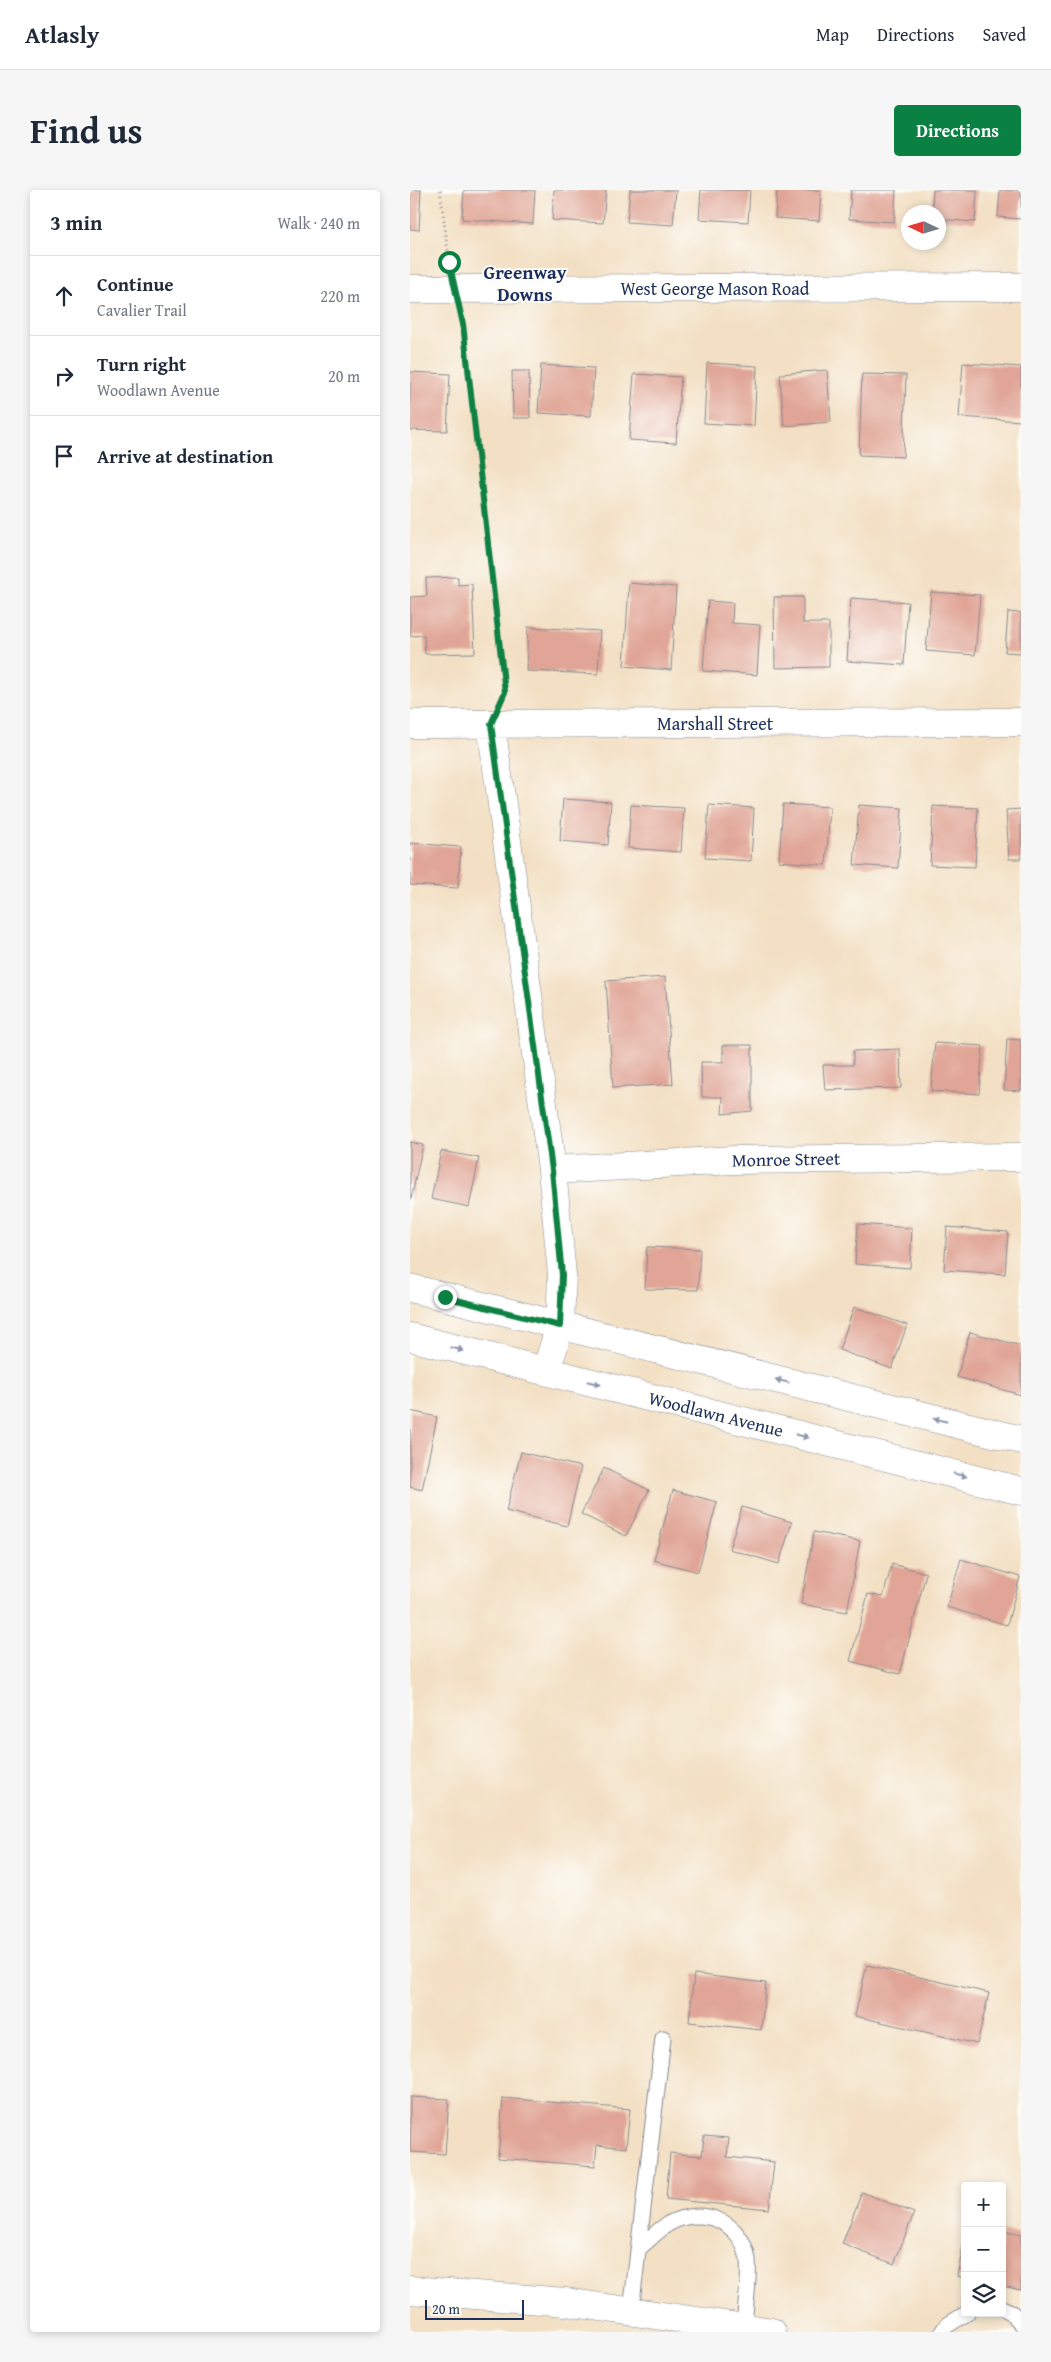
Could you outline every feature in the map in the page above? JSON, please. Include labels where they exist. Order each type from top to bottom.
[{"type":"street","name":"West George Mason Road","points":[[410,289],[1021,287]]},
{"type":"street","name":"Marshall Street","points":[[410,724],[1021,722]]},
{"type":"street","points":[[491,724],[552,1170],[562,1275],[560,1326],[546,1371]]},
{"type":"street","name":"Monroe Street","points":[[552,1170],[734,1160],[1021,1157]]},
{"type":"street","points":[[410,1288],[1021,1440]]},
{"type":"street","name":"Woodlawn Avenue","points":[[410,1338],[1021,1491]]},
{"type":"street","points":[[410,2290],[566,2302],[744,2326],[772,2332]]},
{"type":"lane","points":[[631,2311],[663,2038]]},
{"type":"lane","points":[[638,2249],[669,2224],[694,2216],[717,2218],[735,2229],[748,2260],[744,2326]]},
{"type":"lane","points":[[1006,2310],[1011,2312],[1021,2323]]},
{"type":"lane","points":[[942,2332],[946,2326],[961,2317]]},
{"type":"path","points":[[440,190],[449,262],[463,324],[505,692],[491,724]]},
{"type":"building","points":[[410,190],[421,190],[419,230],[410,229]]},
{"type":"building","points":[[464,190],[535,190],[533,224],[462,219]]},
{"type":"building","points":[[554,190],[606,190],[603,223],[552,220]]},
{"type":"building","points":[[630,190],[676,190],[673,225],[627,222]]},
{"type":"building","points":[[701,190],[750,190],[748,222],[699,219]]},
{"type":"building","points":[[777,190],[821,190],[819,221],[775,218]]},
{"type":"building","points":[[851,190],[896,190],[894,222],[849,219]]},
{"type":"building","points":[[933,190],[977,190],[975,222],[946,220],[946,205],[932,205]]},
{"type":"building","points":[[1000,190],[1021,190],[1021,219],[998,217]]},
{"type":"building","points":[[707,363],[757,366],[754,426],[704,423]]},
{"type":"building","points":[[963,363],[1021,367],[1021,421],[959,417]]},
{"type":"building","points":[[541,365],[594,368],[591,416],[538,413]]},
{"type":"building","points":[[827,370],[831,422],[784,426],[780,374]]},
{"type":"building","points":[[512,371],[529,371],[530,418],[513,418]]},
{"type":"building","points":[[410,372],[450,374],[447,431],[410,430]]},
{"type":"building","points":[[634,374],[681,377],[676,443],[629,440]]},
{"type":"building","points":[[862,374],[906,375],[903,457],[859,455]]},
{"type":"building","points":[[458,577],[458,585],[472,584],[475,653],[425,654],[424,635],[410,636],[410,597],[427,596],[426,578]]},
{"type":"building","points":[[629,583],[676,587],[671,670],[624,666]]},
{"type":"building","points":[[931,592],[980,595],[975,655],[926,651]]},
{"type":"building","points":[[774,597],[803,597],[803,623],[829,623],[829,667],[775,668]]},
{"type":"building","points":[[851,598],[908,602],[904,665],[847,661]]},
{"type":"building","points":[[708,601],[733,603],[732,623],[760,625],[757,675],[703,671]]},
{"type":"building","points":[[1008,612],[1021,613],[1021,653],[1005,652]]},
{"type":"building","points":[[528,627],[600,631],[598,674],[526,671]]},
{"type":"building","points":[[563,799],[611,802],[608,845],[560,841]]},
{"type":"building","points":[[783,804],[830,807],[826,865],[779,861]]},
{"type":"building","points":[[631,805],[684,808],[681,852],[628,848]]},
{"type":"building","points":[[709,805],[754,808],[751,861],[705,858]]},
{"type":"building","points":[[859,805],[902,808],[898,868],[854,865]]},
{"type":"building","points":[[933,806],[978,808],[975,867],[930,865]]},
{"type":"building","points":[[1021,809],[1021,859],[1009,859],[1006,810]]},
{"type":"building","points":[[410,843],[461,847],[458,888],[410,885]]},
{"type":"building","points":[[665,977],[673,1084],[613,1088],[606,981]]},
{"type":"building","points":[[1007,1039],[1021,1040],[1021,1091],[1004,1090]]},
{"type":"building","points":[[935,1043],[983,1046],[979,1094],[931,1091]]},
{"type":"building","points":[[723,1045],[752,1045],[752,1111],[722,1114],[723,1097],[702,1097],[701,1062],[723,1062]]},
{"type":"building","points":[[900,1049],[901,1088],[825,1090],[823,1065],[853,1065],[853,1051]]},
{"type":"building","points":[[410,1142],[423,1145],[411,1199],[410,1199]]},
{"type":"building","points":[[441,1151],[479,1158],[469,1207],[431,1199]]},
{"type":"building","points":[[858,1224],[912,1228],[910,1268],[855,1264]]},
{"type":"building","points":[[947,1227],[1008,1232],[1005,1274],[944,1270]]},
{"type":"building","points":[[647,1247],[700,1249],[698,1290],[645,1289]]},
{"type":"building","points":[[854,1307],[907,1325],[892,1369],[839,1350]]},
{"type":"building","points":[[970,1332],[1021,1346],[1021,1395],[957,1377]]},
{"type":"building","points":[[410,1411],[437,1417],[422,1490],[410,1487]]},
{"type":"building","points":[[521,1452],[581,1467],[567,1526],[506,1511]]},
{"type":"building","points":[[604,1468],[649,1490],[626,1536],[581,1514]]},
{"type":"building","points":[[673,1490],[717,1502],[698,1572],[654,1560]]},
{"type":"building","points":[[742,1507],[792,1522],[779,1564],[729,1549]]},
{"type":"building","points":[[814,1532],[860,1541],[847,1612],[801,1604]]},
{"type":"building","points":[[961,1559],[1020,1577],[1007,1625],[947,1607]]},
{"type":"building","points":[[892,1564],[926,1573],[900,1674],[850,1661],[868,1594],[883,1597]]},
{"type":"building","points":[[867,1965],[989,1993],[977,2044],[855,2016]]},
{"type":"building","points":[[694,1974],[766,1983],[761,2030],[689,2022]]},
{"type":"building","points":[[410,2097],[449,2099],[445,2154],[410,2152]]},
{"type":"building","points":[[503,2098],[630,2109],[626,2148],[597,2145],[595,2166],[498,2158]]},
{"type":"building","points":[[704,2136],[729,2138],[727,2157],[774,2162],[769,2209],[666,2199],[670,2153],[702,2156]]},
{"type":"building","points":[[862,2192],[914,2213],[894,2264],[842,2244]]},
{"type":"building","points":[[1006,2232],[1021,2235],[1021,2290],[1006,2287]]},
{"type":"building","points":[[961,2257],[961,2277],[957,2276]]},
{"type":"district","name":"Greenway Downs","points":[[525,283]]},
{"type":"route","points":[[445,1297],[560,1326],[562,1275],[552,1170],[491,724],[505,692],[463,324],[449,262]]}]
